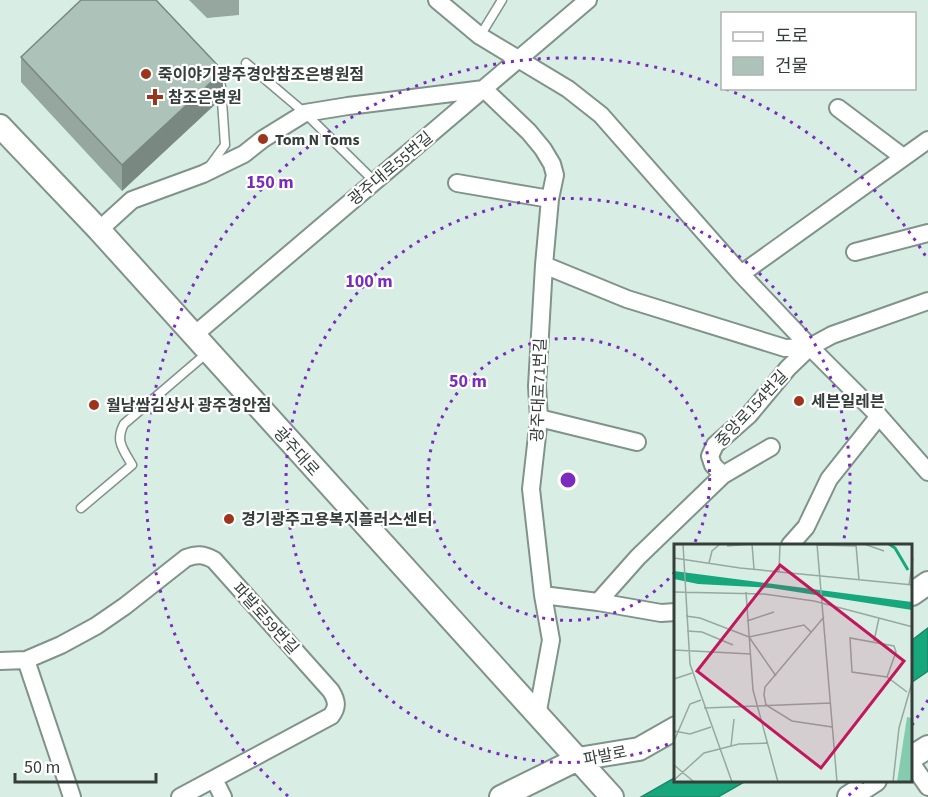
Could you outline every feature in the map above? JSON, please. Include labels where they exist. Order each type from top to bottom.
[{"type":"street","points":[[437,0],[480,36],[568,89],[601,115],[741,274],[879,416],[928,472]]},
{"type":"street","name":"광주대로55번길","points":[[193,336],[588,0]]},
{"type":"street","points":[[99,230],[132,200],[203,174],[244,154],[304,113],[484,89]]},
{"type":"street","name":"광주대로71번길","points":[[484,89],[529,132],[552,164],[555,175],[550,200],[544,265],[537,386],[539,418],[531,489],[543,595],[551,640],[537,716]]},
{"type":"street","points":[[838,108],[903,157]]},
{"type":"street","name":"광주대로","points":[[0,126],[99,230],[612,797]]},
{"type":"street","points":[[741,274],[928,140]]},
{"type":"street","points":[[457,183],[550,200]]},
{"type":"street","points":[[855,252],[928,233]]},
{"type":"street","points":[[544,265],[627,299],[785,348],[810,347]]},
{"type":"street","name":"중앙로154번길","points":[[723,475],[713,465],[710,456],[715,445],[749,415],[788,368],[810,347],[832,335],[928,301]]},
{"type":"street","points":[[791,544],[806,527],[829,479],[879,416]]},
{"type":"street","points":[[539,418],[637,442]]},
{"type":"street","points":[[598,602],[638,556],[723,475],[771,447]]},
{"type":"street","name":"파발로59번길","points":[[0,661],[26,660],[96,626],[186,558],[196,554],[205,555],[214,560],[332,691],[337,700],[336,710],[331,716],[180,797]]},
{"type":"street","points":[[913,593],[928,583]]},
{"type":"street","points":[[543,595],[661,613],[674,612]]},
{"type":"street","points":[[26,660],[72,797]]},
{"type":"street","name":"파발로","points":[[501,797],[578,759],[639,749],[674,729]]},
{"type":"street","points":[[913,756],[928,747]]},
{"type":"street","points":[[913,765],[928,787]]},
{"type":"street","points":[[214,779],[223,797]]},
{"type":"street","points":[[849,797],[872,782]]},
{"type":"lane","points":[[480,36],[502,0]]},
{"type":"lane","points":[[246,63],[304,113],[374,181]]},
{"type":"lane","points":[[203,174],[219,156],[225,145],[220,78]]},
{"type":"lane","points":[[81,508],[132,465],[120,444],[119,433],[124,424],[208,353]]},
{"type":"shaded area","points":[[928,628],[928,671],[913,681],[913,639]]},
{"type":"shaded area","points":[[674,778],[674,782],[744,782],[718,797],[641,797]]},
{"type":"building","name":"참조은병원","points":[[81,0],[156,0],[223,71],[122,165],[21,57]]},
{"type":"place","name":"죽이야기광주경안참조은병원점","points":[[146,74]]},
{"type":"place","name":"참조은병원","points":[[155,97]]},
{"type":"place","name":"Tom N Toms","points":[[263,139]]},
{"type":"place","name":"세븐일레븐","points":[[799,401]]},
{"type":"place","name":"월남쌈김상사 광주경안점","points":[[94,405]]},
{"type":"place","name":"경기광주고용복지플러스센터","points":[[229,519]]}]
